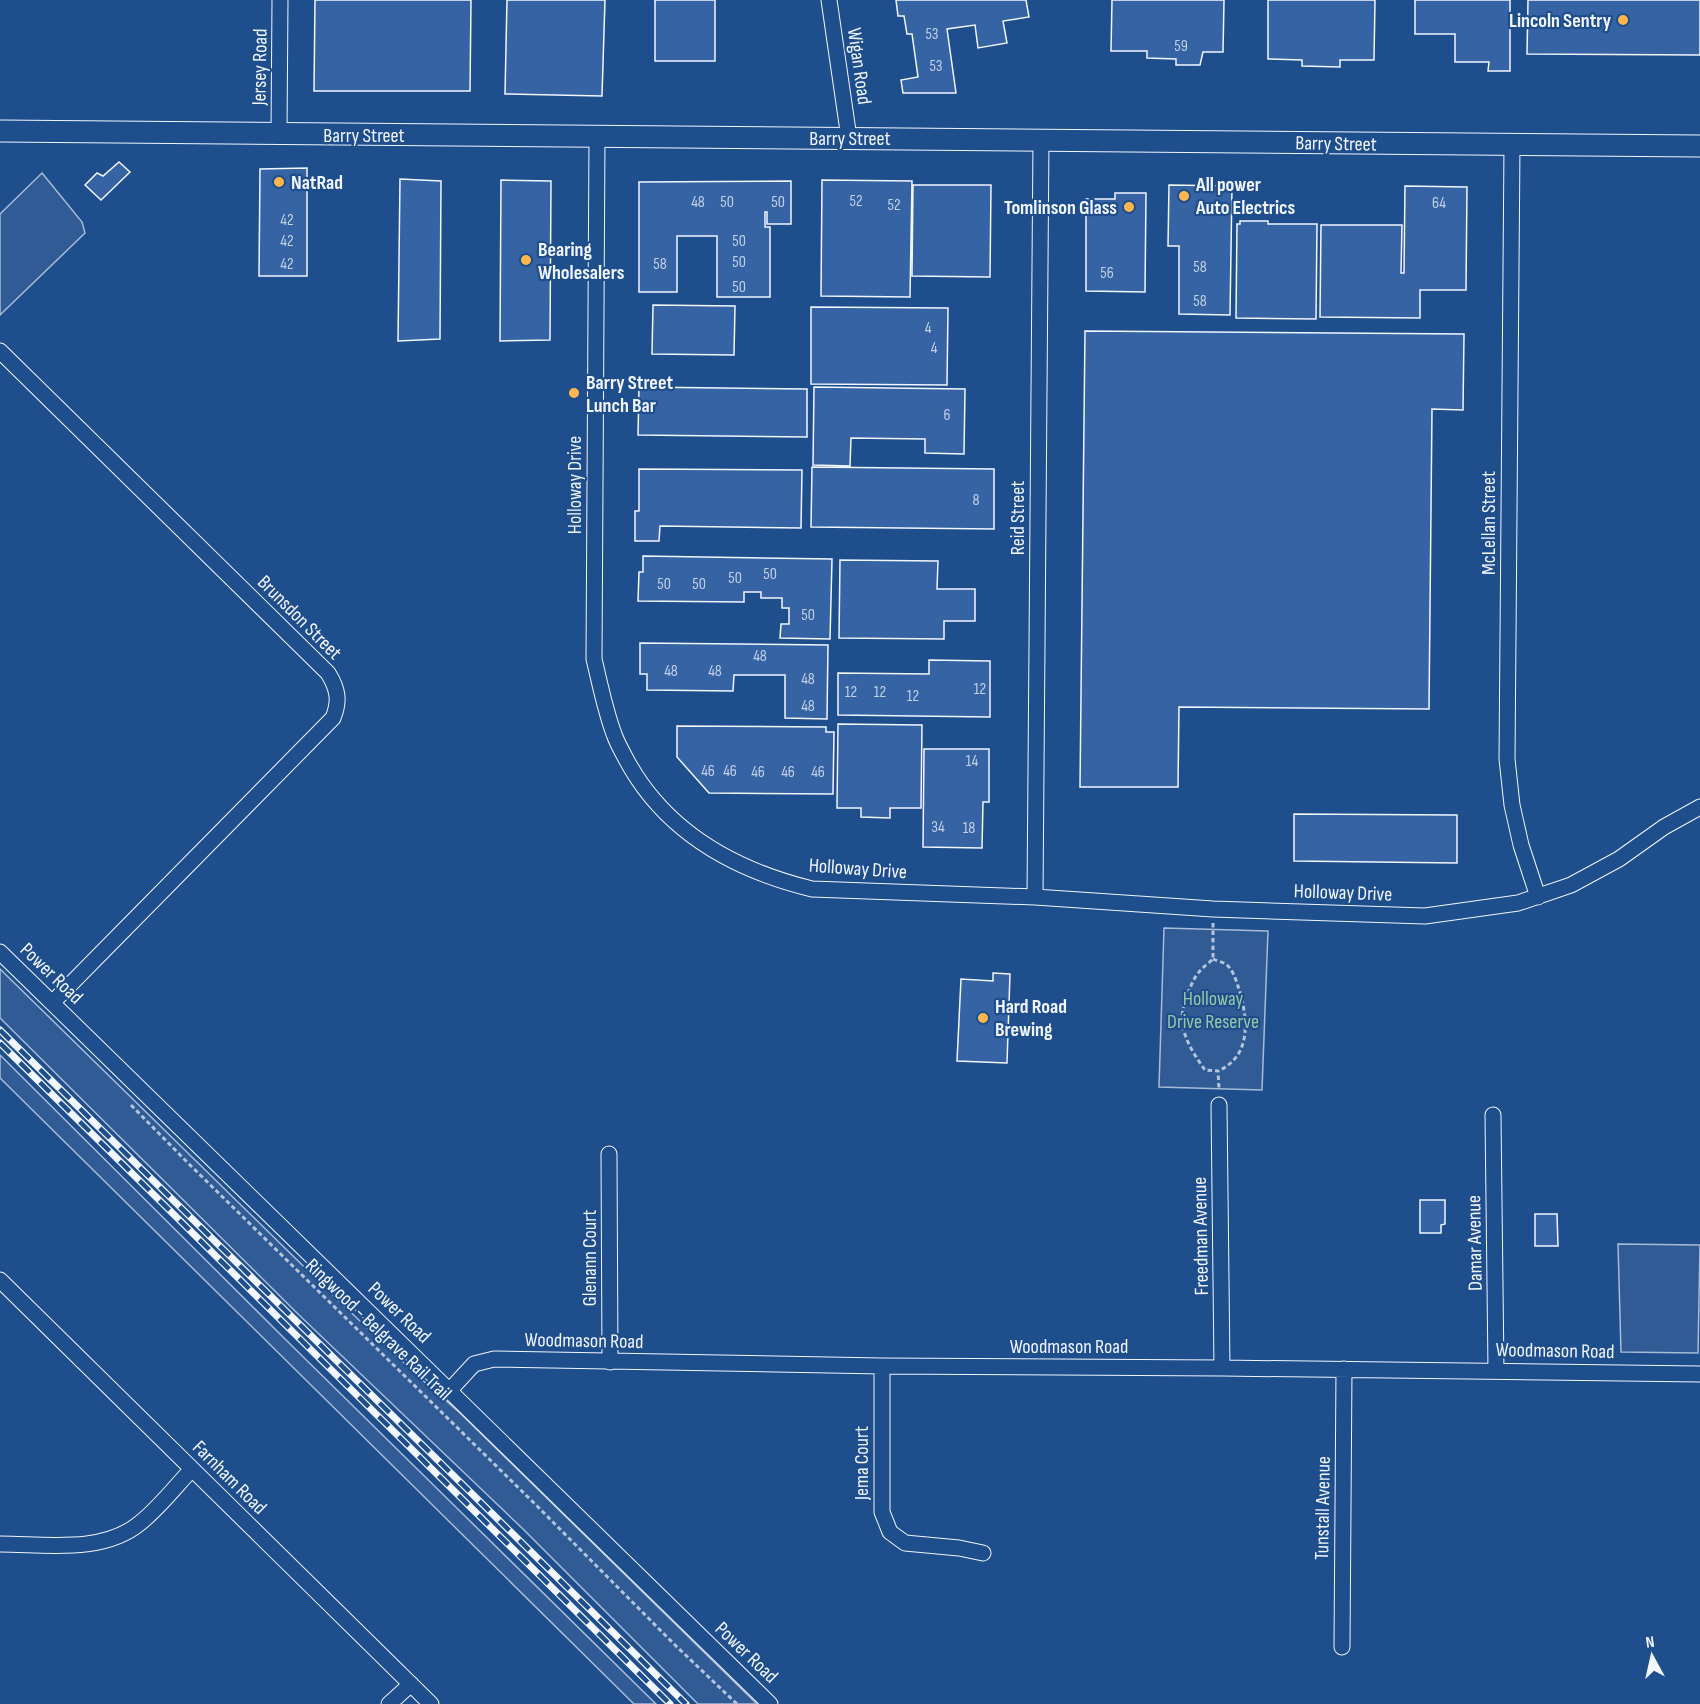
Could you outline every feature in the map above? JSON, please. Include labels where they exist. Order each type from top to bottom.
[{"type":"main road","name":"Barry Street","points":[[0,131],[1700,146]]},
{"type":"street","name":"Jersey Road","points":[[279,134],[280,0]]},
{"type":"street","name":"Wigan Road","points":[[830,0],[849,138]]},
{"type":"street","name":"Holloway Drive","points":[[597,137],[594,659],[602,697],[614,736],[635,775],[655,801],[697,840],[725,857],[783,882],[812,889],[1035,897],[1213,909],[1425,916],[1489,908],[1538,897],[1571,885],[1619,859],[1664,827],[1700,807]]},
{"type":"street","name":"Reid Street","points":[[1035,897],[1041,140]]},
{"type":"street","name":"McLellan Street","points":[[1512,145],[1507,759],[1512,805],[1521,845],[1538,897]]},
{"type":"street","name":"Brunsdon Street","points":[[0,351],[328,673],[338,695],[338,707],[333,718],[52,1003]]},
{"type":"street","name":"Power Road","points":[[0,952],[770,1704]]},
{"type":"street","name":"Freedman Avenue","points":[[1219,1105],[1222,1368]]},
{"type":"street","name":"Damar Avenue","points":[[1493,1115],[1496,1370]]},
{"type":"street","name":"Glenann Court","points":[[609,1154],[610,1362]]},
{"type":"street","name":"Farnham Road","points":[[0,1280],[431,1704]]},
{"type":"street","name":"Woodmason Road","points":[[450,1390],[474,1364],[494,1359],[882,1366],[1496,1370],[1700,1374]]},
{"type":"street","name":"Jema Court","points":[[882,1366],[882,1512],[890,1532],[905,1543],[959,1548],[983,1553]]},
{"type":"street","name":"Tunstall Avenue","points":[[1342,1647],[1344,1369]]},
{"type":"street","points":[[0,1544],[81,1544],[113,1539],[140,1524],[192,1470]]},
{"type":"street","points":[[389,1704],[411,1684]]},
{"type":"path","points":[[1213,909],[1213,959],[1197,974],[1181,1018],[1187,1039],[1200,1063],[1205,1070],[1218,1071],[1230,1066],[1241,1052],[1246,1026],[1244,1006],[1234,974],[1226,963],[1213,959]]},
{"type":"path","points":[[1218,1071],[1219,1105]]},
{"type":"path","name":"Ringwood - Belgrave Rail Trail","points":[[130,1103],[187,1162],[737,1704]]},
{"type":"shaded area","points":[[42,173],[82,222],[85,233],[0,315],[0,214]]},
{"type":"shaded area","name":"Holloway Drive Reserve","points":[[1164,928],[1268,931],[1262,1090],[1159,1087]]},
{"type":"shaded area","points":[[0,969],[340,1302],[460,1413],[757,1704],[698,1704],[523,1529],[298,1314],[0,1018]]},
{"type":"shaded area","points":[[0,1055],[656,1704],[634,1704],[0,1078]]},
{"type":"shaded area","points":[[1618,1244],[1700,1245],[1698,1353],[1621,1352]]},
{"type":"building","points":[[315,0],[471,0],[470,91],[314,91]]},
{"type":"building","points":[[507,0],[605,0],[602,96],[505,94]]},
{"type":"building","points":[[655,0],[715,0],[715,61],[655,61]]},
{"type":"building","points":[[896,0],[1026,0],[1029,17],[1003,21],[1007,43],[978,48],[975,25],[947,29],[956,93],[903,93],[901,80],[918,77],[912,34],[907,34],[904,16],[898,16]]},
{"type":"building","points":[[1112,0],[1224,0],[1223,52],[1203,52],[1200,65],[1176,65],[1176,59],[1147,58],[1147,51],[1111,51]]},
{"type":"building","points":[[1268,0],[1375,0],[1374,60],[1340,60],[1340,67],[1302,66],[1302,60],[1268,59]]},
{"type":"building","points":[[1415,0],[1510,0],[1510,71],[1488,71],[1489,62],[1455,62],[1455,34],[1415,34]]},
{"type":"building","points":[[1528,0],[1700,0],[1700,55],[1527,54]]},
{"type":"building","points":[[119,162],[130,172],[101,200],[85,185],[97,173],[103,176]]},
{"type":"building","points":[[307,168],[307,276],[259,276],[260,169]]},
{"type":"building","points":[[400,179],[441,181],[440,339],[398,341]]},
{"type":"building","name":"Bearing Wholesalers","points":[[501,180],[551,181],[550,340],[500,341]]},
{"type":"building","points":[[822,180],[912,181],[910,297],[821,296]]},
{"type":"building","points":[[791,181],[791,224],[767,224],[767,212],[765,212],[765,227],[770,227],[770,297],[717,297],[717,236],[677,236],[677,292],[639,292],[639,182]]},
{"type":"building","points":[[913,185],[991,185],[990,277],[912,276]]},
{"type":"building","points":[[1169,185],[1232,186],[1230,315],[1179,314],[1179,246],[1168,246]]},
{"type":"building","points":[[1405,186],[1467,187],[1466,290],[1420,290],[1420,318],[1320,317],[1321,225],[1402,225],[1401,273],[1404,273]]},
{"type":"building","points":[[1115,193],[1146,193],[1145,292],[1086,291],[1086,199],[1115,199]]},
{"type":"building","points":[[1240,221],[1268,221],[1268,224],[1317,224],[1316,319],[1236,318],[1237,224],[1240,224]]},
{"type":"building","points":[[653,305],[735,306],[734,355],[652,354]]},
{"type":"building","points":[[811,307],[948,308],[947,385],[811,384]]},
{"type":"building","points":[[1085,331],[1464,334],[1463,410],[1432,409],[1429,709],[1179,707],[1178,787],[1080,787]]},
{"type":"building","points":[[639,387],[807,389],[807,437],[638,435]]},
{"type":"building","points":[[814,387],[965,389],[964,454],[925,453],[925,439],[851,438],[850,466],[813,465]]},
{"type":"building","points":[[812,467],[994,469],[994,529],[811,527]]},
{"type":"building","points":[[639,469],[802,470],[801,528],[660,526],[659,541],[635,541],[635,511],[639,511]]},
{"type":"building","points":[[643,556],[832,559],[830,639],[780,638],[781,624],[789,624],[789,608],[782,608],[782,598],[761,598],[761,592],[744,592],[744,602],[638,601],[639,572],[643,572]]},
{"type":"building","points":[[840,560],[938,561],[937,589],[975,589],[975,621],[944,621],[944,639],[839,638]]},
{"type":"building","points":[[640,643],[828,645],[827,719],[785,718],[785,675],[734,675],[733,691],[647,690],[647,674],[640,674]]},
{"type":"building","points":[[929,660],[990,661],[990,717],[838,715],[838,673],[929,674]]},
{"type":"building","points":[[838,724],[922,725],[921,808],[890,808],[890,818],[861,817],[861,808],[837,808]]},
{"type":"building","points":[[677,726],[826,727],[826,732],[834,732],[833,794],[709,793],[677,757]]},
{"type":"building","points":[[924,749],[989,749],[989,802],[983,802],[982,848],[923,847]]},
{"type":"building","points":[[1294,814],[1457,815],[1457,863],[1294,861]]},
{"type":"building","points":[[993,973],[1010,974],[1007,1063],[957,1061],[961,979],[993,981]]},
{"type":"building","points":[[1420,1200],[1445,1200],[1445,1224],[1441,1225],[1441,1233],[1420,1233]]},
{"type":"building","points":[[1535,1214],[1557,1214],[1558,1246],[1535,1246]]},
{"type":"railway","points":[[0,1030],[686,1704]]},
{"type":"railway","points":[[0,1043],[670,1704]]},
{"type":"place","name":"Lincoln Sentry","points":[[1623,20]]},
{"type":"place","name":"NatRad","points":[[279,182]]},
{"type":"place","name":"All power Auto Electrics","points":[[1184,196]]},
{"type":"place","name":"Tomlinson Glass","points":[[1129,207]]},
{"type":"place","name":"Bearing Wholesalers","points":[[526,260]]},
{"type":"place","name":"Barry Street Lunch Bar","points":[[574,393]]},
{"type":"place","name":"Hard Road Brewing","points":[[983,1018]]}]
